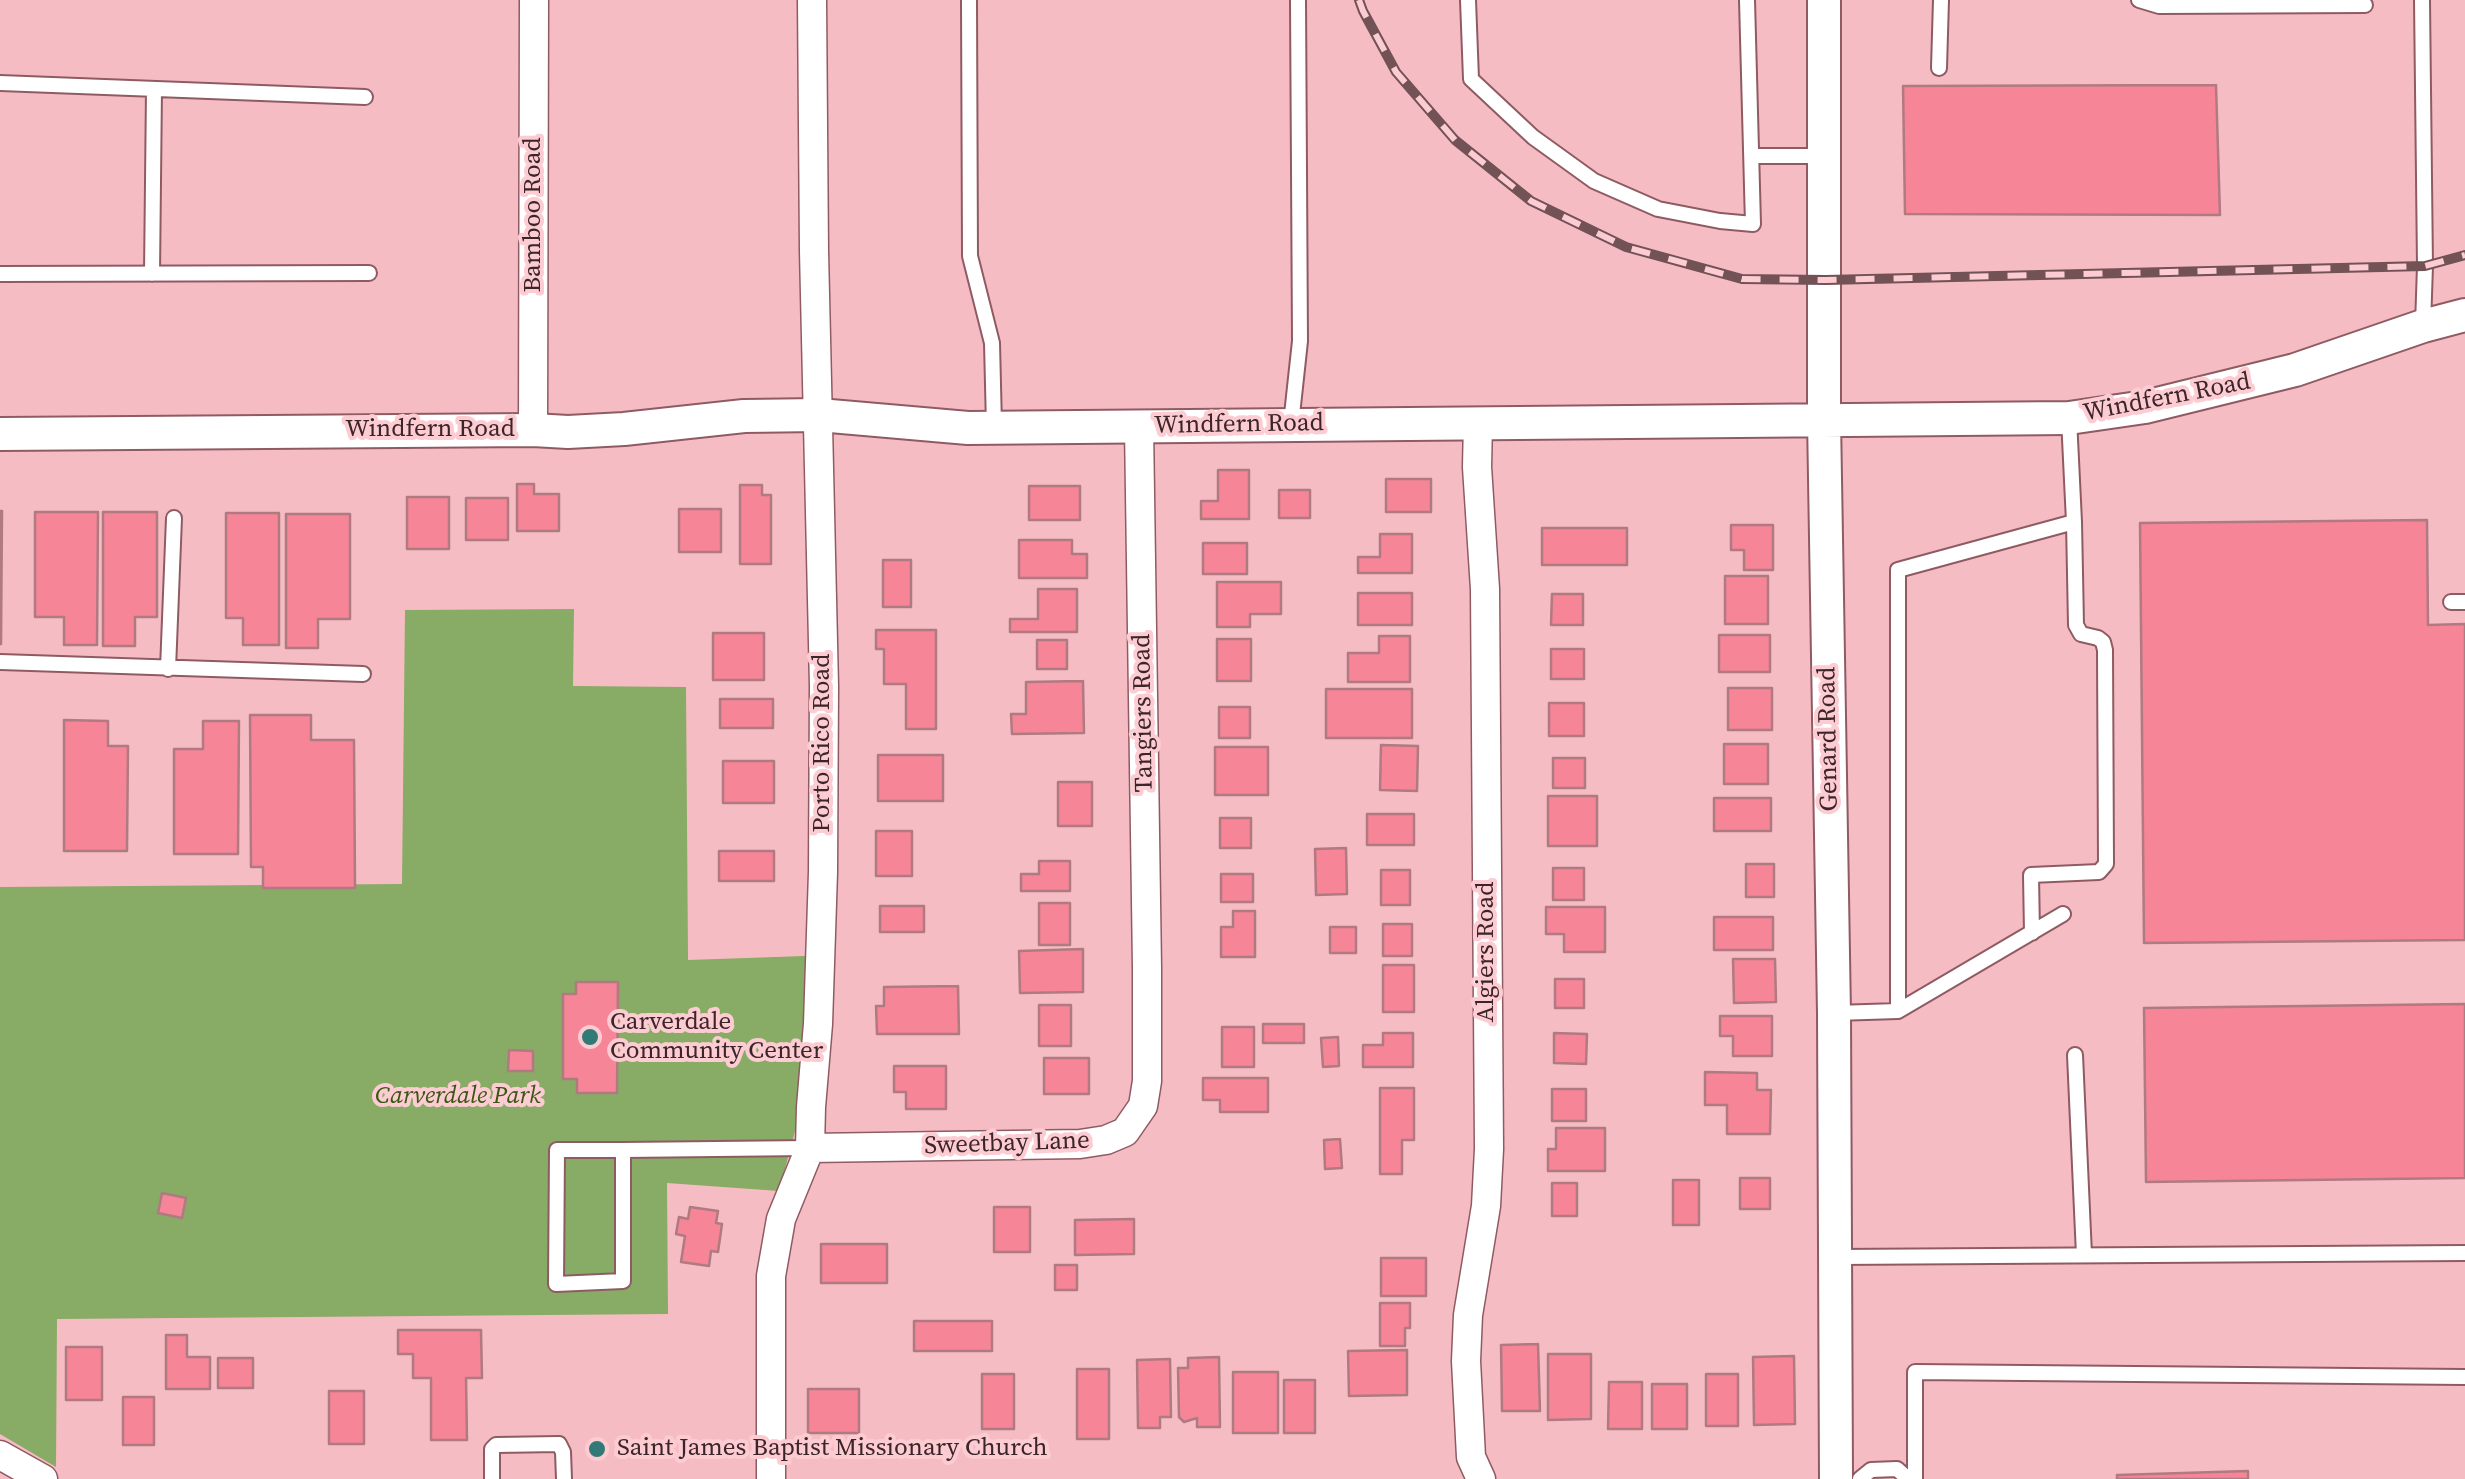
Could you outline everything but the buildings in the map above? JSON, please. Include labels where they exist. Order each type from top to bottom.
[{"type":"street","name":"Bamboo Road","points":[[532,430],[534,0]]},
{"type":"street","name":"Porto Rico Road","points":[[771,1479],[771,1276],[781,1220],[810,1148],[823,853],[824,686],[812,0]]},
{"type":"street","name":"Genard Road","points":[[1824,0],[1824,419],[1834,1013],[1836,1479]]},
{"type":"street","name":"Windfern Road","points":[[0,434],[568,432],[744,416],[819,415],[968,428],[2069,418],[2145,407],[2295,370],[2465,315]]},
{"type":"street","name":"Algiers Road","points":[[1478,422],[1485,589],[1488,1149],[1486,1206],[1468,1315],[1466,1361],[1471,1457],[1481,1479]]},
{"type":"street","name":"Tangiers Road","points":[[1139,426],[1147,1001]]},
{"type":"street","name":"Sweetbay Lane","points":[[810,1148],[1080,1144],[1125,1132],[1143,1106],[1147,1081],[1147,1001]]},
{"type":"street","points":[[0,1455],[43,1479]]},
{"type":"lane","points":[[968,0],[970,256],[992,343],[994,427]]},
{"type":"lane","points":[[1291,424],[1300,340],[1298,0]]},
{"type":"lane","points":[[1468,0],[1471,79],[1534,137],[1594,181],[1658,209],[1753,224],[1747,0]]},
{"type":"lane","points":[[1939,68],[1941,0]]},
{"type":"lane","points":[[2139,0],[2159,6],[2364,5]]},
{"type":"lane","points":[[2422,0],[2423,326]]},
{"type":"lane","points":[[0,83],[366,97]]},
{"type":"lane","points":[[152,274],[154,89]]},
{"type":"lane","points":[[1752,156],[1825,156]]},
{"type":"lane","points":[[0,274],[369,272]]},
{"type":"lane","points":[[2032,933],[2032,875],[2099,872],[2106,864],[2105,650],[2103,642],[2081,634],[2076,625],[2069,418]]},
{"type":"lane","points":[[168,668],[174,518]]},
{"type":"lane","points":[[1898,1011],[1898,570],[2074,522]]},
{"type":"lane","points":[[0,662],[363,674]]},
{"type":"lane","points":[[1834,1013],[1898,1011],[2063,914]]},
{"type":"lane","points":[[2075,1056],[2084,1255]]},
{"type":"lane","points":[[623,1150],[623,1282],[556,1284],[557,1150],[810,1148]]},
{"type":"lane","points":[[1836,1256],[2465,1253]]},
{"type":"lane","points":[[1912,1479],[1915,1372],[2465,1378]]},
{"type":"lane","points":[[492,1479],[492,1449],[496,1445],[559,1444],[564,1452],[564,1479]]},
{"type":"lane","points":[[1860,1479],[1871,1470],[1897,1469],[1912,1479]]},
{"type":"green space","name":"Carverdale Park","points":[[574,609],[573,686],[686,687],[688,960],[811,958],[799,1116],[779,1191],[667,1183],[668,1314],[57,1319],[56,1467],[0,1434],[0,887],[402,884],[405,610]]},
{"type":"railway","points":[[1359,0],[1396,72],[1455,140],[1531,201],[1626,247],[1742,279],[2425,266],[2465,255]]},
{"type":"place","name":"Carverdale Community Center","points":[[590,1037]]},
{"type":"place","name":"Saint James Baptist Missionary Church","points":[[597,1449]]}]
